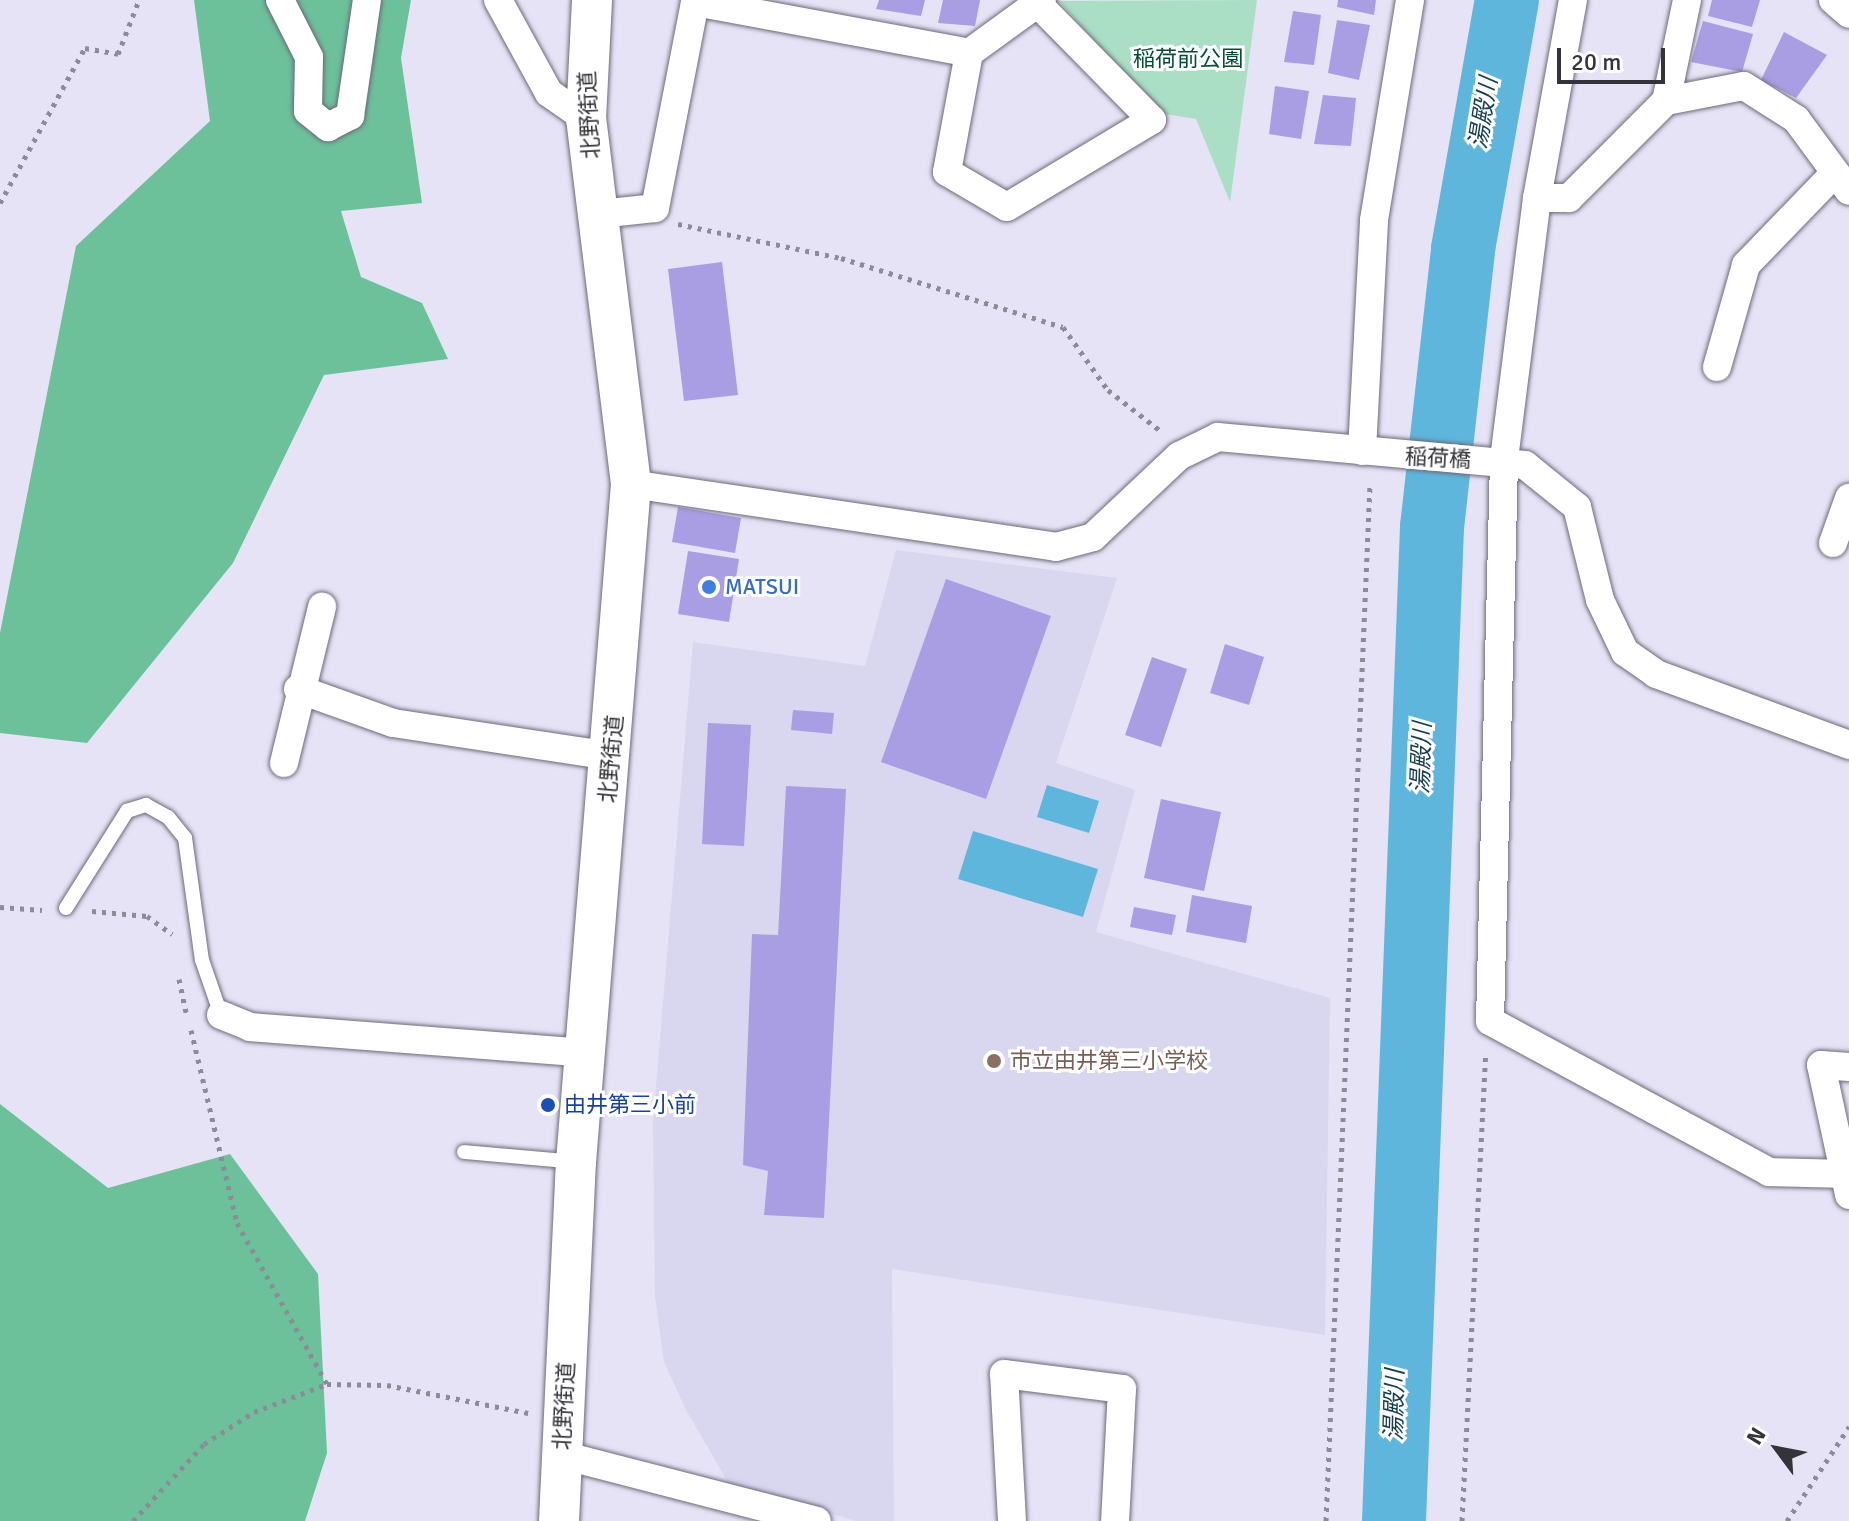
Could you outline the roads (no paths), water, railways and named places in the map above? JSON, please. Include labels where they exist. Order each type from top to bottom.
[{"type":"main road","name":"北野街道","points":[[559,1521],[576,1162],[612,756],[631,484],[586,119],[592,0]]},
{"type":"street","points":[[280,0],[309,57],[308,111],[328,127],[350,116],[367,0]]},
{"type":"street","points":[[498,0],[549,93],[586,119]]},
{"type":"street","points":[[1371,453],[1374,220],[1410,0]]},
{"type":"street","points":[[1573,0],[1537,198],[1500,461],[1490,1021],[1769,1172],[1846,1185],[1821,1065],[1849,1067]]},
{"type":"street","points":[[1537,198],[1569,198],[1666,101],[1687,0]]},
{"type":"street","points":[[1833,0],[1849,14]]},
{"type":"street","points":[[599,214],[655,208],[695,2],[789,9],[969,53]]},
{"type":"street","points":[[1042,3],[1152,120],[1007,207],[947,172],[969,53],[1042,3]]},
{"type":"street","points":[[1666,101],[1744,86],[1796,119],[1842,183],[1746,265],[1717,367]]},
{"type":"street","name":"稲荷橋","points":[[631,484],[1056,547],[1093,537],[1199,443],[1237,434],[1371,453],[1500,461],[1544,474],[1577,507],[1600,600],[1625,652],[1656,674],[1849,745]]},
{"type":"street","points":[[1833,543],[1849,498]]},
{"type":"street","points":[[284,763],[298,689],[322,607]]},
{"type":"street","points":[[298,689],[393,723],[612,756]]},
{"type":"street","points":[[221,1015],[250,1027],[585,1053]]},
{"type":"street","points":[[1012,1521],[1004,1374],[1122,1389],[1115,1521]]},
{"type":"street","points":[[563,1438],[817,1521]]},
{"type":"lane","points":[[66,908],[127,811],[146,805],[168,817],[185,838],[202,960],[221,1015]]},
{"type":"lane","points":[[464,1152],[576,1162]]},
{"type":"water","points":[[1047,785],[1099,801],[1089,833],[1037,817]]},
{"type":"water","points":[[973,831],[1098,869],[1083,917],[958,879]]},
{"type":"waterway","name":"湯殿川","points":[[1394,1521],[1432,527],[1463,249],[1507,0]]},
{"type":"place","name":"MATSUI","points":[[709,587]]},
{"type":"place","name":"市立由井第三小学校","points":[[994,1061]]},
{"type":"place","name":"由井第三小前","points":[[548,1105]]},
{"type":"park label","name":"稲荷前公園","points":[[1188,59]]}]
